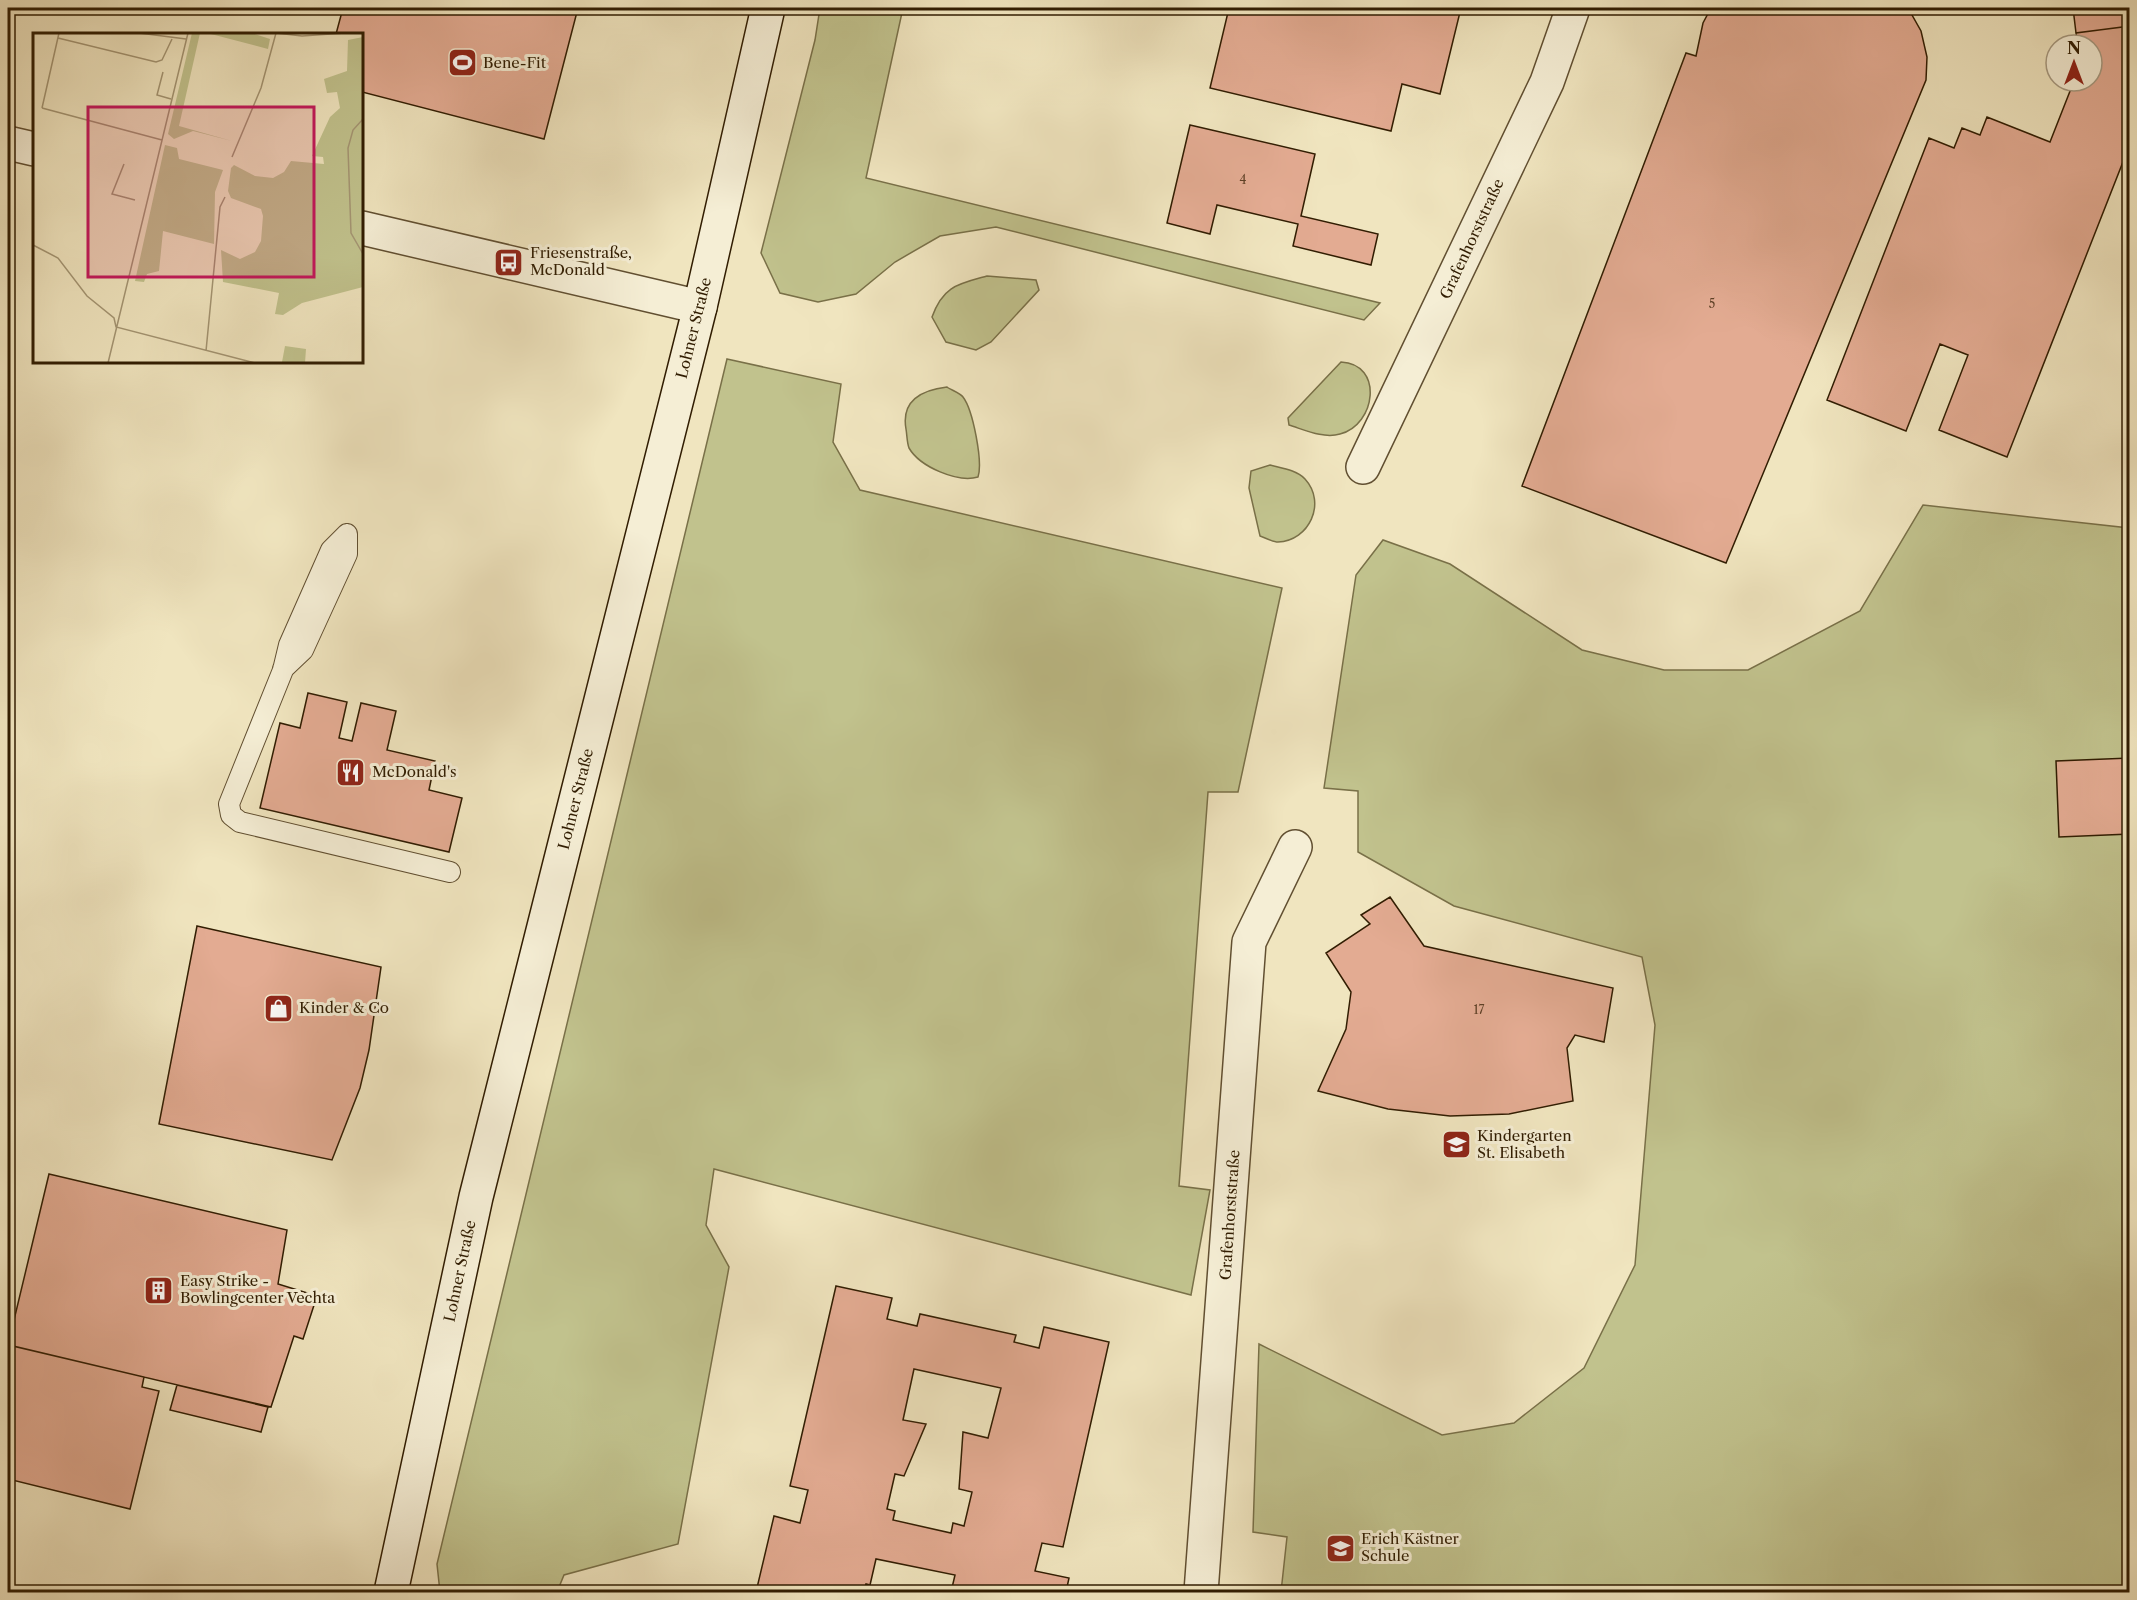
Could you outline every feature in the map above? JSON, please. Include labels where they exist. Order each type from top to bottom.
[{"type":"street","name":"Lohner Straße","points":[[391,1593],[476,1197],[700,308],[768,8]]},
{"type":"street","name":"Grafenhorststraße","points":[[1363,467],[1546,82],[1573,8]]},
{"type":"street","points":[[8,142],[33,149]]},
{"type":"street","points":[[363,228],[700,308]]},
{"type":"street","name":"Grafenhorststraße","points":[[1201,1593],[1249,942],[1295,847]]},
{"type":"lane","points":[[347,534],[347,554],[303,650],[283,670],[235,786],[229,804],[231,815],[240,822],[450,872]]},
{"type":"green space","points":[[820,8],[903,8],[866,178],[1380,303],[1364,320],[996,227],[940,236],[895,262],[856,294],[818,302],[780,293],[761,253],[815,40]]},
{"type":"green space","points":[[987,276],[1036,280],[1039,290],[991,342],[976,350],[946,342],[932,317],[936,307],[953,288]]},
{"type":"green space","points":[[727,359],[841,384],[833,442],[860,490],[1282,588],[1238,792],[1208,792],[1179,1186],[1210,1190],[1191,1295],[714,1169],[706,1225],[729,1267],[678,1544],[564,1575],[557,1592],[440,1592],[437,1564]]},
{"type":"green space","points":[[1341,362],[1355,365],[1364,373],[1369,383],[1370,395],[1361,419],[1352,428],[1334,435],[1314,433],[1289,425],[1288,418]]},
{"type":"green space","points":[[947,387],[960,394],[967,404],[978,449],[978,477],[960,478],[940,472],[914,455],[909,448],[905,419],[910,404],[921,394]]},
{"type":"green space","points":[[1270,465],[1302,476],[1311,489],[1314,499],[1314,509],[1306,528],[1289,540],[1278,542],[1260,536],[1249,488],[1251,471]]},
{"type":"green space","points":[[1923,505],[2129,528],[2129,1592],[1281,1592],[1287,1537],[1253,1532],[1259,1344],[1442,1435],[1514,1423],[1584,1368],[1635,1265],[1655,1025],[1642,957],[1454,906],[1358,852],[1358,791],[1324,788],[1356,575],[1383,540],[1450,564],[1582,650],[1664,670],[1748,670],[1860,611]]},
{"type":"building","name":"Bene-Fit","points":[[343,8],[578,8],[544,139],[363,92],[363,33],[336,33]]},
{"type":"building","points":[[1229,8],[1461,8],[1440,94],[1402,84],[1391,131],[1210,88]]},
{"type":"building","points":[[1711,8],[1908,8],[1921,31],[1927,57],[1926,80],[1726,563],[1522,486],[1686,53],[1696,56],[1703,23]]},
{"type":"building","points":[[2073,8],[2130,8],[2130,26],[2076,33]]},
{"type":"building","points":[[2130,26],[2130,144],[2007,457],[1939,430],[1968,355],[1940,344],[1906,431],[1827,400],[1929,138],[1954,148],[1962,128],[1980,135],[1987,117],[2050,142],[2069,93],[2104,93],[2104,33],[2076,33]]},
{"type":"building","points":[[1190,125],[1315,154],[1301,216],[1378,234],[1371,265],[1293,246],[1298,224],[1217,205],[1210,234],[1167,223]]},
{"type":"building","name":"McDonald's","points":[[308,693],[347,702],[339,738],[352,741],[361,703],[396,711],[387,750],[435,761],[429,790],[462,798],[449,852],[260,808],[280,723],[300,728]]},
{"type":"building","points":[[2130,758],[2130,834],[2059,837],[2056,761]]},
{"type":"building","points":[[1390,897],[1424,946],[1613,988],[1604,1042],[1575,1035],[1567,1048],[1573,1101],[1509,1114],[1450,1116],[1388,1109],[1318,1091],[1346,1029],[1351,992],[1326,953],[1370,924],[1361,915]]},
{"type":"building","name":"Kinder & Co","points":[[197,926],[381,967],[369,1050],[360,1088],[332,1160],[159,1124]]},
{"type":"building","name":"Easy Strike - Bowlingcenter Vechta","points":[[49,1174],[287,1230],[278,1284],[317,1296],[303,1339],[294,1336],[271,1407],[8,1345]]},
{"type":"building","points":[[836,1286],[892,1298],[887,1319],[917,1326],[920,1314],[1016,1335],[1014,1342],[1039,1348],[1044,1327],[1109,1342],[1063,1547],[1042,1543],[1035,1571],[1069,1578],[1066,1592],[951,1592],[955,1575],[876,1559],[870,1585],[866,1584],[863,1592],[756,1592],[774,1516],[800,1523],[808,1490],[790,1486]],"holes":[[[914,1369],[1001,1388],[988,1438],[963,1432],[959,1489],[972,1492],[964,1526],[953,1523],[951,1533],[893,1520],[895,1511],[887,1509],[895,1474],[904,1476],[926,1424],[903,1420]]]},
{"type":"building","points":[[9,1345],[144,1377],[142,1387],[159,1391],[130,1509],[8,1479]]},
{"type":"building","points":[[177,1385],[268,1407],[261,1432],[170,1410]]},
{"type":"place","name":"Bene-Fit","points":[[462,63]]},
{"type":"place","name":"Friesenstraße, McDonald","points":[[509,262]]},
{"type":"place","name":"McDonald's","points":[[351,772]]},
{"type":"place","name":"Kinder & Co","points":[[278,1008]]},
{"type":"place","name":"Kindergarten St. Elisabeth","points":[[1456,1145]]},
{"type":"place","name":"Easy Strike - Bowlingcenter Vechta","points":[[159,1290]]},
{"type":"place","name":"Erich Kästner Schule","points":[[1340,1548]]}]
